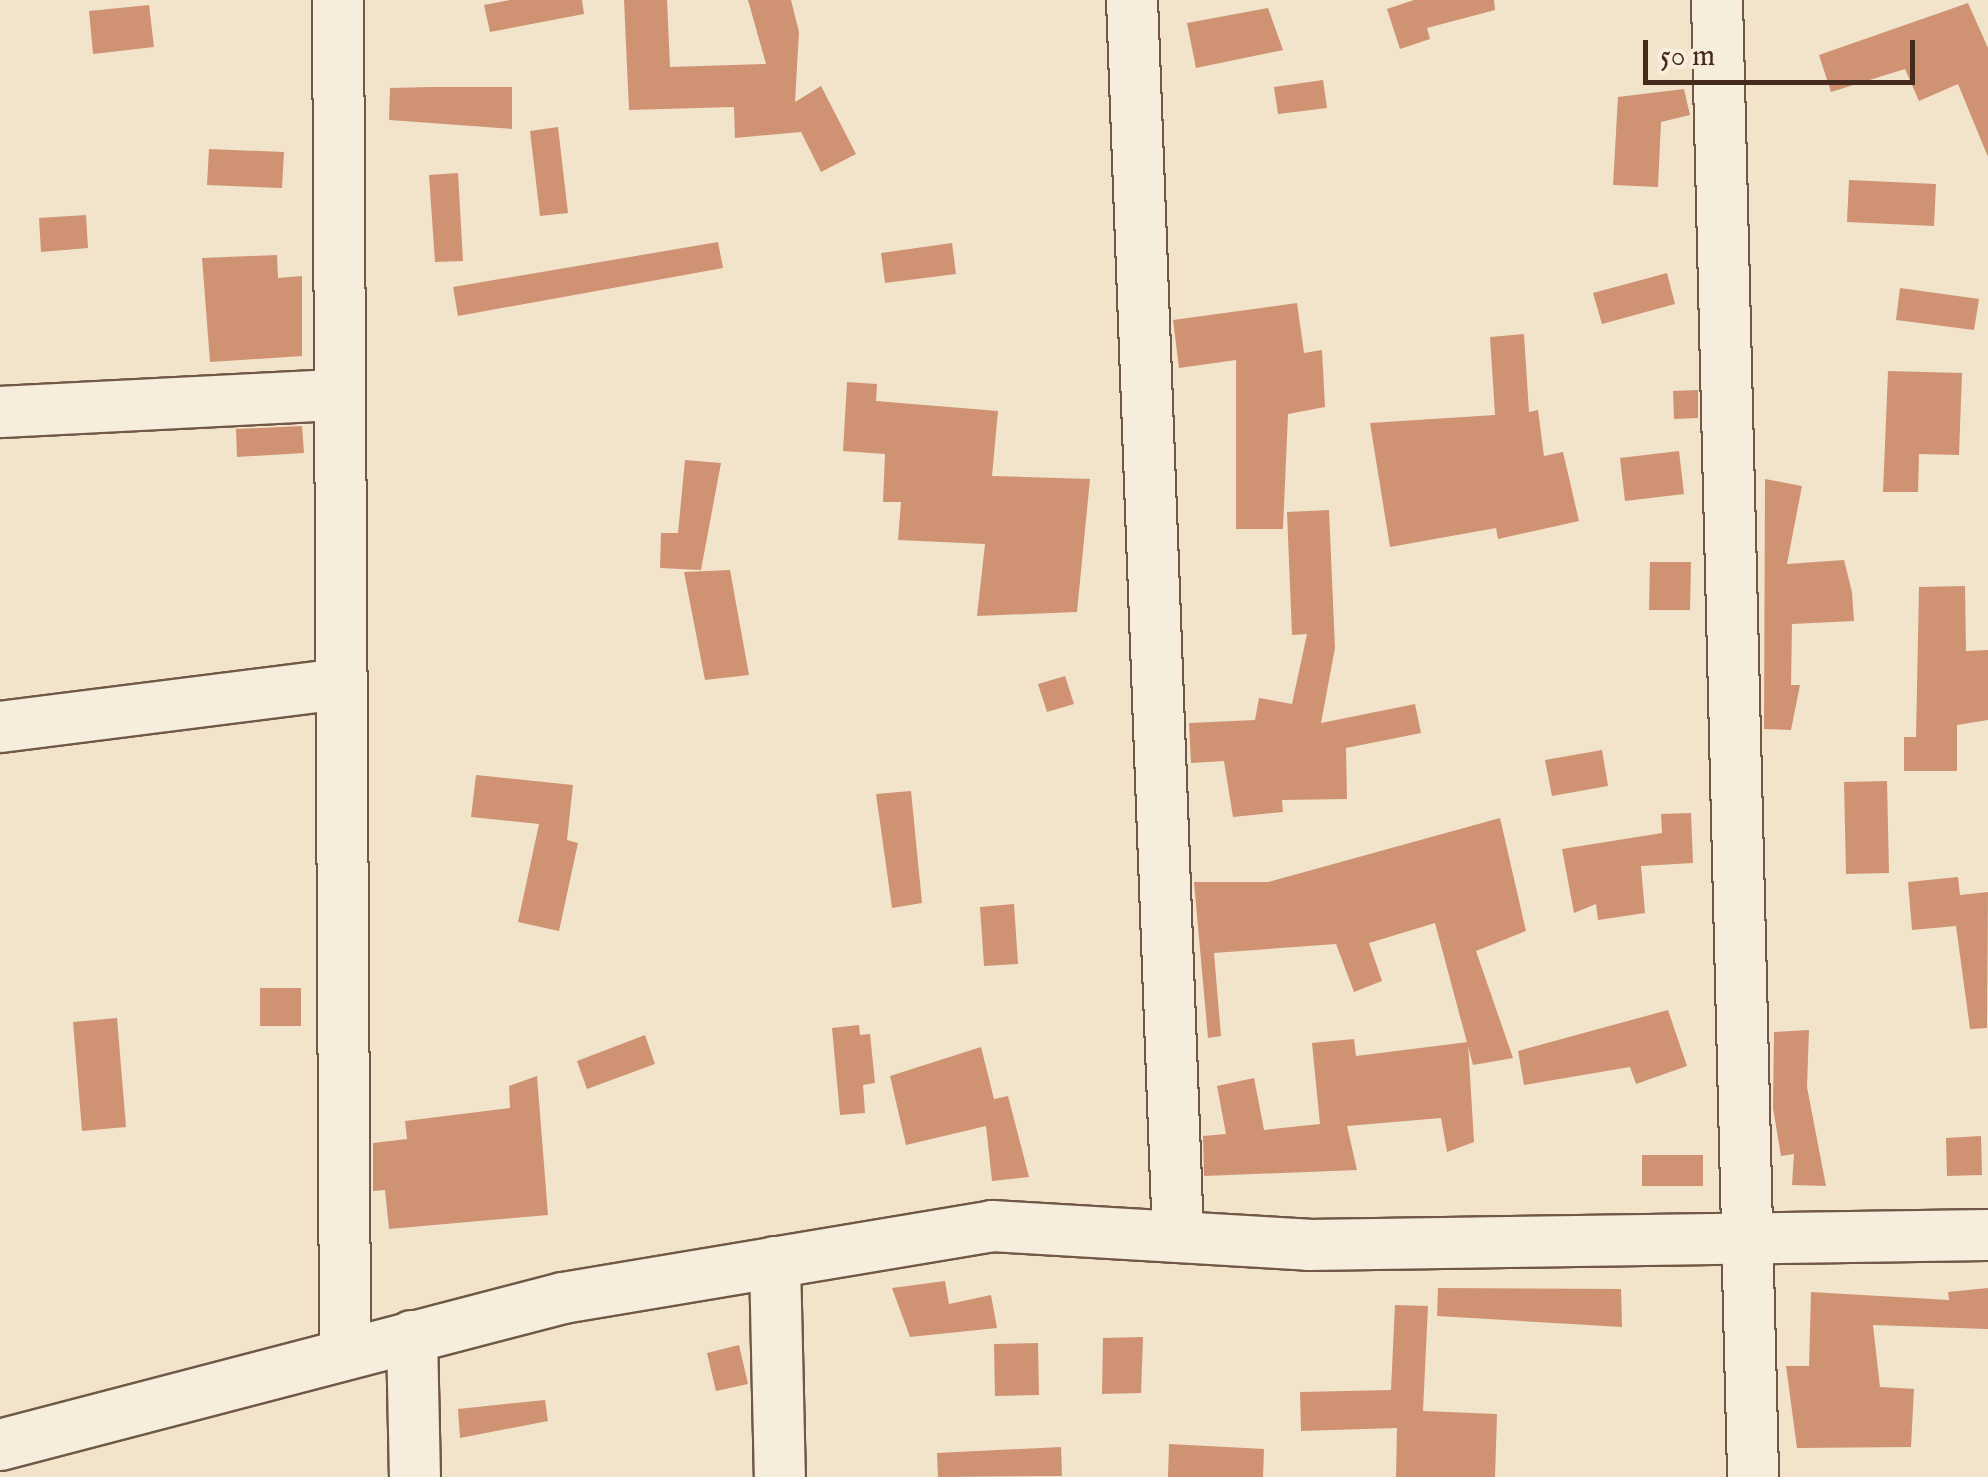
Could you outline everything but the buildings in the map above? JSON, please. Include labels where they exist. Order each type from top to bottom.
[{"type":"street","points":[[338,0],[345,1353]]},
{"type":"street","points":[[1132,0],[1178,1237]]},
{"type":"street","points":[[1717,0],[1754,1477]]},
{"type":"street","points":[[0,412],[340,395]]},
{"type":"street","points":[[0,728],[341,684]]},
{"type":"street","points":[[0,1445],[563,1298],[992,1226],[1308,1245],[1988,1235]]},
{"type":"street","points":[[775,1262],[780,1477]]},
{"type":"street","points":[[412,1336],[414,1477]]}]
